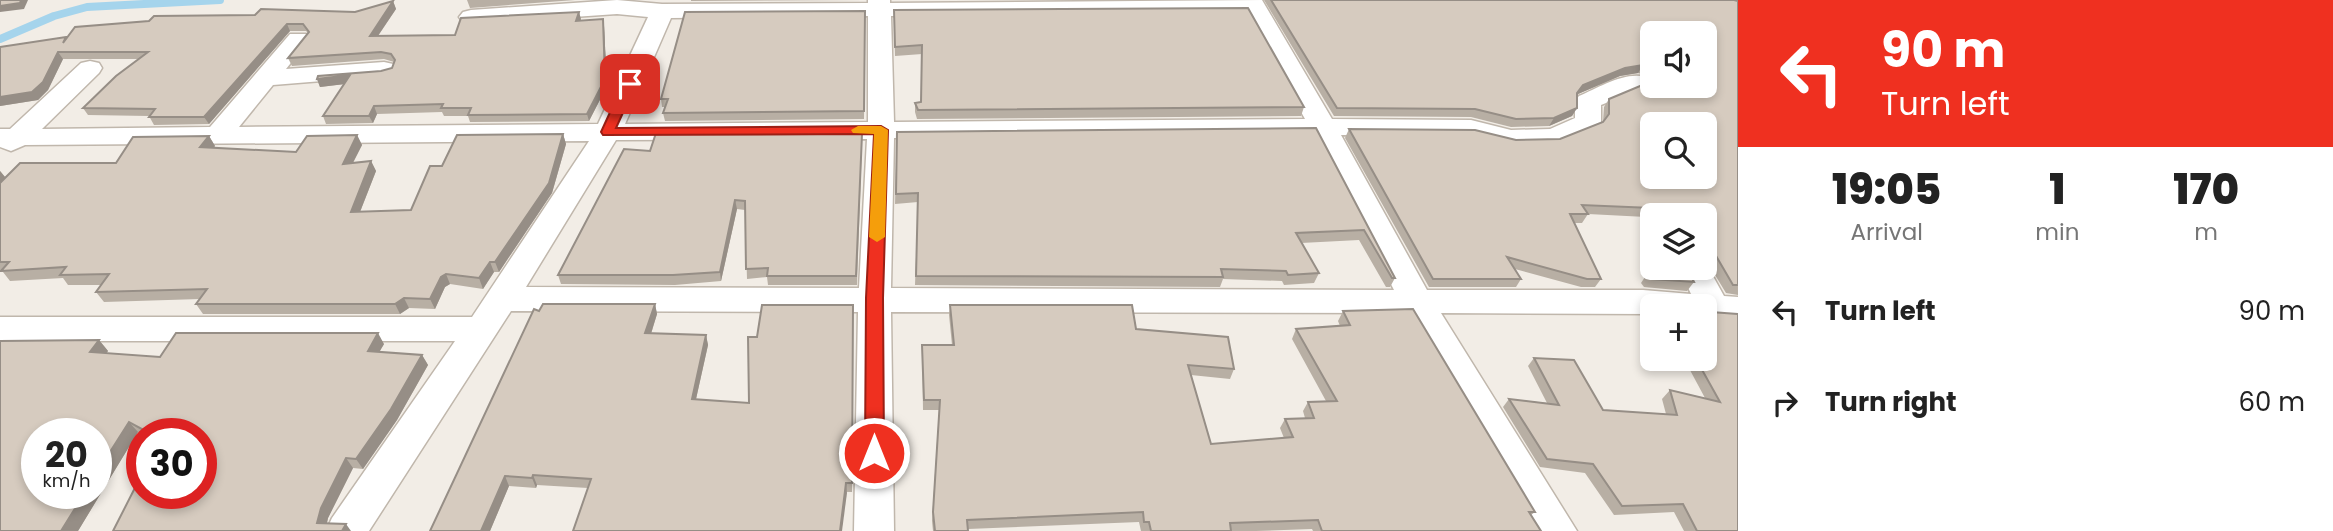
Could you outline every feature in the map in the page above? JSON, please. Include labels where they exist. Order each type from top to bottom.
[{"type":"street","points":[[874,531],[875,298],[881,130],[878,4]]},
{"type":"street","points":[[471,17],[617,7],[662,11],[878,4],[1253,4],[1417,302],[1557,531]]},
{"type":"street","points":[[346,531],[502,299],[608,132],[662,11]]},
{"type":"street","points":[[217,136],[298,39]]},
{"type":"street","points":[[6,143],[90,68]]},
{"type":"street","points":[[266,78],[384,69]]},
{"type":"street","points":[[6,143],[217,136],[1323,127],[1471,128],[1511,138],[1555,136],[1588,122],[1588,101],[1637,82]]},
{"type":"street","points":[[1704,280],[1725,307]]},
{"type":"street","points":[[502,299],[1643,302],[1725,307]]},
{"type":"street","points":[[0,329],[481,329]]},
{"type":"building","points":[[0,0],[21,0],[20,3],[0,6]]},
{"type":"building","points":[[1271,0],[1738,1],[1738,285],[1733,285],[1717,258],[1717,203],[1640,203],[1640,207],[1582,205],[1588,214],[1570,214],[1601,279],[1587,279],[1507,257],[1521,279],[1433,279],[1349,129],[1475,130],[1516,140],[1560,139],[1603,122],[1609,114],[1609,99],[1640,86],[1640,98],[1717,98],[1717,21],[1640,21],[1640,66],[1625,68],[1583,85],[1577,93],[1577,108],[1554,118],[1516,119],[1475,109],[1337,108]]},
{"type":"building","points":[[393,1],[370,36],[455,35],[461,18],[579,12],[576,21],[603,19],[605,79],[587,114],[468,115],[471,108],[441,108],[443,104],[374,106],[369,116],[323,116],[350,75],[317,79],[318,76],[381,71],[392,68],[395,60],[391,54],[381,52],[288,58],[309,32],[303,24],[287,24],[204,117],[149,117],[155,109],[83,108],[116,76],[148,52],[58,52],[43,82],[32,92],[0,97],[0,47],[66,37],[63,43],[75,27],[149,21],[154,16],[255,15],[261,9],[355,12]]},
{"type":"building","points":[[1248,8],[1304,107],[918,110],[915,103],[921,102],[922,45],[895,47],[894,10]]},
{"type":"building","points":[[865,11],[864,111],[663,113],[668,99],[661,99],[685,12]]},
{"type":"building","points":[[1316,128],[1395,278],[1392,278],[1364,230],[1296,233],[1319,273],[1288,275],[1286,271],[1221,269],[1223,277],[916,276],[918,193],[896,194],[897,132]]},
{"type":"building","points":[[656,133],[862,134],[856,276],[767,276],[768,268],[746,269],[745,201],[735,200],[720,272],[673,275],[558,275],[624,149],[650,151]]},
{"type":"building","points":[[563,134],[549,183],[495,262],[490,262],[479,278],[446,274],[441,277],[430,299],[404,298],[395,304],[196,304],[207,289],[96,292],[109,274],[60,275],[66,267],[1,271],[9,262],[0,262],[0,183],[20,163],[116,163],[133,137],[209,136],[200,147],[296,152],[307,136],[357,135],[343,164],[371,161],[351,212],[411,210],[430,166],[442,166],[457,135]]},
{"type":"building","points":[[543,304],[655,304],[645,333],[706,335],[692,399],[749,403],[748,337],[757,337],[762,305],[853,305],[852,483],[846,483],[840,531],[573,531],[591,479],[533,475],[532,478],[505,476],[481,531],[430,531],[534,309],[539,311]]},
{"type":"building","points":[[950,305],[1132,305],[1136,329],[1228,337],[1234,369],[1188,365],[1211,444],[1293,437],[1285,419],[1314,418],[1308,402],[1337,401],[1296,329],[1350,325],[1343,311],[1413,309],[1535,512],[1529,512],[1541,531],[1322,531],[1318,520],[1230,523],[1231,531],[1151,531],[1149,522],[1144,522],[1143,512],[967,520],[968,531],[935,531],[933,512],[940,400],[924,400],[922,345],[954,345]]},
{"type":"building","points":[[1717,312],[1738,314],[1738,531],[1697,531],[1683,504],[1622,506],[1593,464],[1547,459],[1509,399],[1559,405],[1534,358],[1574,360],[1603,410],[1677,415],[1670,390],[1720,402],[1703,371],[1717,371]]},
{"type":"building","points":[[176,333],[378,333],[368,351],[422,355],[391,409],[356,459],[346,458],[321,508],[317,523],[346,524],[342,531],[113,531],[126,505],[126,509],[217,509],[217,418],[126,418],[126,427],[112,449],[112,418],[21,418],[21,509],[75,509],[61,531],[0,531],[0,341],[99,340],[90,352],[160,357]]},
{"type":"waterway","points":[[0,39],[54,16],[87,7],[220,0]]},
{"type":"slow traffic","points":[[858,130],[881,130],[877,237]]},
{"type":"route","points":[[630,84],[608,132],[881,130],[875,298],[874,453]]}]
